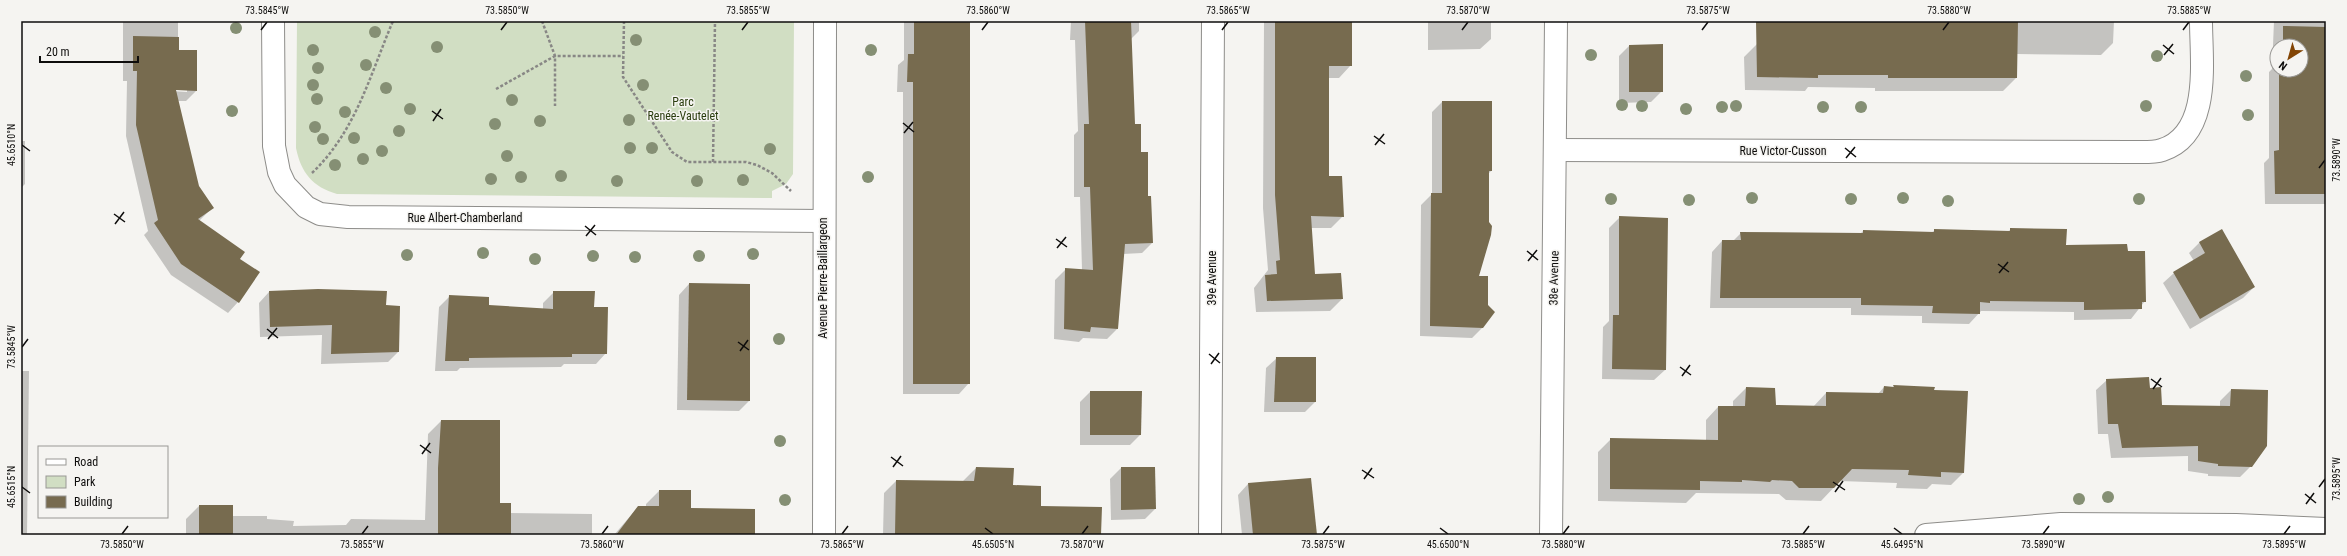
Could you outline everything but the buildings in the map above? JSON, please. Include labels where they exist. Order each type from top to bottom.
[{"type":"street","name":"Rue Albert-Chamberland","points":[[273,21],[274,146],[279,172],[291,192],[306,207],[320,214],[348,217],[823,221]]},
{"type":"street","name":"Avenue Pierre-Baillargeon","points":[[824,21],[824,535]]},
{"type":"street","name":"39e Avenue","points":[[1210,535],[1213,21]]},
{"type":"street","name":"38e Avenue","points":[[1551,535],[1556,21]]},
{"type":"street","name":"Rue Victor-Cusson","points":[[1555,150],[2132,152],[2162,150],[2177,142],[2193,122],[2198,108],[2200,91],[2201,21]]},
{"type":"street","points":[[1926,535],[2061,524],[2236,526],[2326,529]]},
{"type":"path","points":[[291,192],[336,146],[350,125],[380,59],[393,21]]},
{"type":"path","points":[[542,21],[555,56],[555,106]]},
{"type":"path","points":[[624,21],[623,77],[672,152],[686,162],[746,162],[757,165],[772,173],[823,221]]},
{"type":"path","points":[[713,162],[715,21]]},
{"type":"path","points":[[496,89],[555,56],[623,56]]},
{"type":"green space","name":"Parc Renée-Vautelet","points":[[297,21],[794,21],[793,174],[786,184],[772,191],[772,198],[337,194],[321,187],[309,178],[298,157],[296,148]]}]
